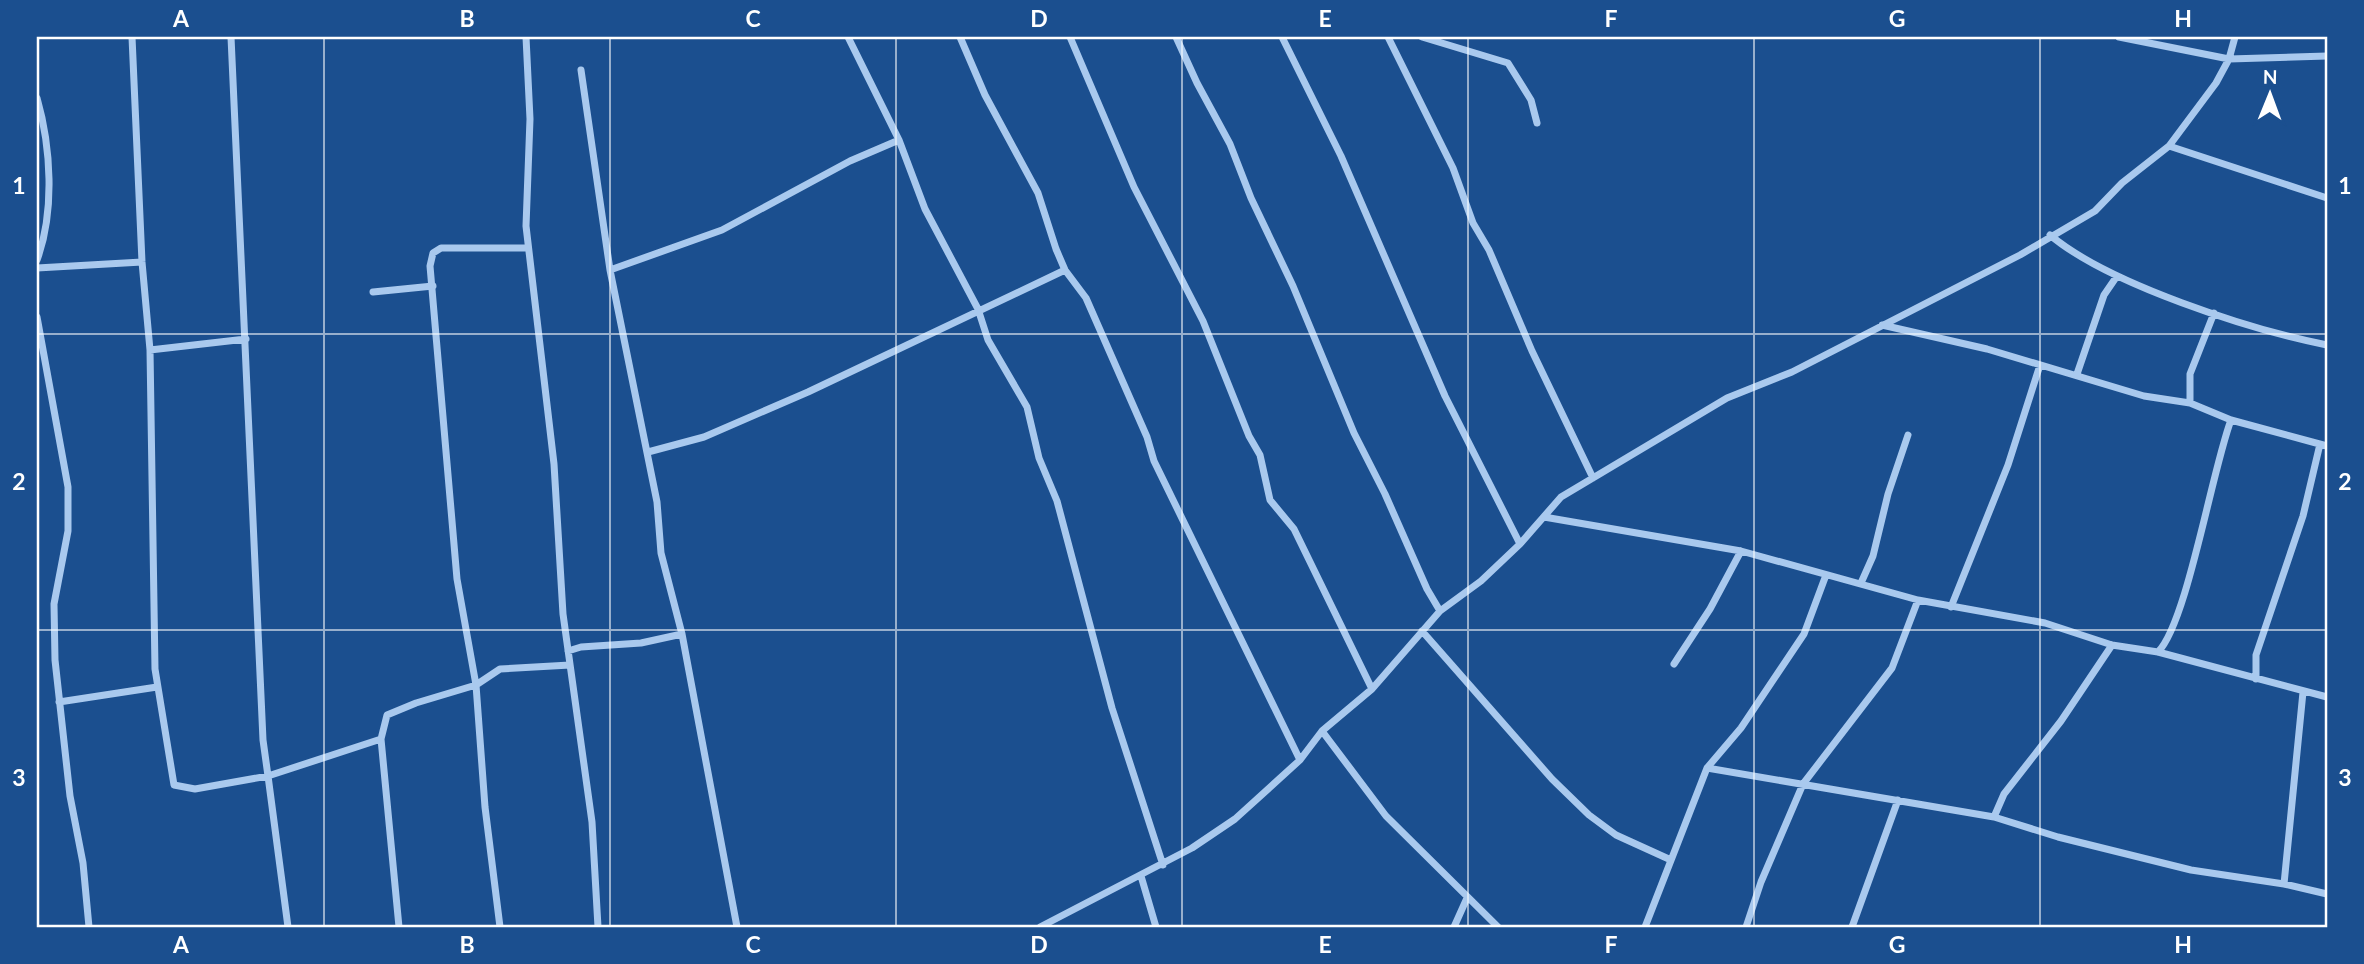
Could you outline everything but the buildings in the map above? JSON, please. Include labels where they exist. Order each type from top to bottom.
[{"type":"street","points":[[132,37],[142,262],[150,350],[157,687],[174,785],[195,789],[268,776],[381,739]]},
{"type":"street","points":[[231,37],[263,740],[288,927]]},
{"type":"street","points":[[526,37],[530,119],[528,247],[554,464],[555,513],[568,651],[592,822],[598,927]]},
{"type":"street","points":[[848,37],[900,140],[925,209],[978,309],[994,352],[1027,407],[1039,457],[1057,501],[1134,784],[1163,864]]},
{"type":"street","points":[[960,37],[985,95],[1038,193],[1065,270],[1086,298],[1147,437],[1154,461],[1300,760]]},
{"type":"street","points":[[1070,37],[1135,187],[1203,321],[1249,436],[1260,455],[1270,500],[1294,530],[1372,689]]},
{"type":"street","points":[[1176,37],[1196,83],[1230,144],[1354,433],[1427,589],[1440,611]]},
{"type":"street","points":[[1282,37],[1341,156],[1445,396],[1520,544]]},
{"type":"street","points":[[1388,37],[1453,169],[1473,223],[1489,250],[1532,351],[1593,478]]},
{"type":"street","points":[[1422,37],[1508,63],[1531,100],[1537,123]]},
{"type":"street","points":[[2119,37],[2229,59],[2327,55]]},
{"type":"street","points":[[1040,927],[1163,864],[1235,819],[1300,760],[1322,731],[1372,689],[1440,611],[1481,581],[1520,544],[1561,497],[1727,398],[1792,372],[2020,255],[2095,211],[2122,183],[2169,146],[2216,83],[2229,59],[2235,37]]},
{"type":"street","points":[[581,70],[610,270],[648,452],[662,553],[682,634],[737,927]]},
{"type":"street","points":[[37,98],[50,177],[48,211],[37,260]]},
{"type":"street","points":[[610,270],[722,230],[849,162],[900,140]]},
{"type":"street","points":[[2169,146],[2327,198]]},
{"type":"street","points":[[37,163],[47,165]]},
{"type":"street","points":[[37,211],[48,211]]},
{"type":"street","points":[[2050,235],[2068,250],[2118,276],[2214,313],[2327,345]]},
{"type":"street","points":[[500,927],[485,807],[476,685],[457,579],[445,466],[430,266],[436,250],[528,247]]},
{"type":"street","points":[[37,268],[142,262]]},
{"type":"street","points":[[648,452],[704,438],[886,357],[962,321],[978,309],[1065,270]]},
{"type":"street","points":[[2077,374],[2104,295],[2118,276]]},
{"type":"street","points":[[373,292],[433,286]]},
{"type":"street","points":[[2190,403],[2190,374],[2214,313]]},
{"type":"street","points":[[37,317],[68,487],[68,531],[54,604],[59,702],[89,927]]},
{"type":"street","points":[[1881,325],[1987,349],[2144,396],[2190,403],[2231,420],[2324,445],[2256,655],[2256,679]]},
{"type":"street","points":[[150,350],[246,339]]},
{"type":"street","points":[[1951,607],[2008,466],[2040,365]]},
{"type":"street","points":[[2158,652],[2167,643],[2231,420]]},
{"type":"street","points":[[1861,583],[1873,556],[1888,494],[1909,435]]},
{"type":"street","points":[[1544,517],[1741,551],[1917,600],[2045,623],[2112,645],[2158,652],[2327,697]]},
{"type":"street","points":[[1674,664],[1710,609],[1741,551]]},
{"type":"street","points":[[1645,927],[1707,768],[1741,728],[1804,634],[1826,575]]},
{"type":"street","points":[[1746,927],[1761,882],[1803,784],[1892,668],[1917,600]]},
{"type":"street","points":[[1422,631],[1508,725],[1552,779],[1589,815],[1616,835],[1671,860]]},
{"type":"street","points":[[568,651],[581,647],[641,643],[682,634]]},
{"type":"street","points":[[1994,817],[2004,794],[2061,721],[2112,645]]},
{"type":"street","points":[[399,927],[381,739],[387,715],[416,703],[476,685],[500,669],[570,665]]},
{"type":"street","points":[[59,702],[157,687]]},
{"type":"street","points":[[2284,884],[2303,692]]},
{"type":"street","points":[[1322,731],[1386,816],[1498,927]]},
{"type":"street","points":[[1707,768],[1994,817],[2058,837],[2191,870],[2284,884],[2327,894]]},
{"type":"street","points":[[1852,927],[1898,800]]},
{"type":"street","points":[[1140,876],[1156,927]]},
{"type":"street","points":[[1454,927],[1467,898]]}]
